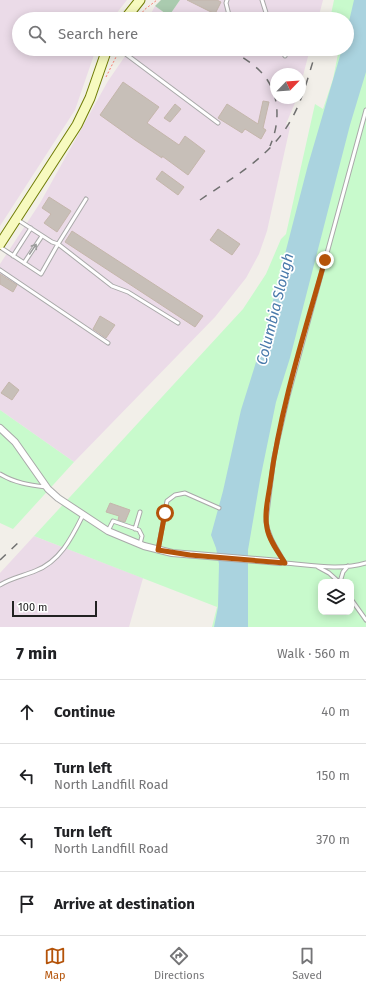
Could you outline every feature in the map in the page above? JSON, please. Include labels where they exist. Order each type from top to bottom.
[{"type":"main road","points":[[131,12],[140,0]]},
{"type":"main road","points":[[0,244],[77,125],[85,110],[104,56]]},
{"type":"street","points":[[0,428],[15,442],[47,487],[58,498],[108,531],[140,545],[158,550],[190,555],[282,562]]},
{"type":"lane","points":[[227,0],[226,3],[228,12]]},
{"type":"lane","points":[[262,0],[266,12]]},
{"type":"lane","points":[[128,56],[218,123]]},
{"type":"lane","points":[[366,110],[288,396],[274,458],[266,521],[267,529],[282,562],[317,566],[348,566],[366,563]]},
{"type":"lane","points":[[0,247],[41,274],[86,199]]},
{"type":"lane","points":[[16,219],[52,242],[58,244],[112,286],[128,292],[178,323]]},
{"type":"lane","points":[[13,256],[31,228]]},
{"type":"lane","points":[[24,263],[42,236]]},
{"type":"lane","points":[[0,270],[108,343]]},
{"type":"lane","points":[[0,474],[12,481],[34,486],[47,487]]},
{"type":"lane","points":[[158,550],[167,501],[174,495],[186,493],[219,508]]},
{"type":"lane","points":[[135,529],[140,512]]},
{"type":"lane","points":[[0,585],[6,581],[36,571],[49,564],[60,554],[83,515]]},
{"type":"lane","points":[[108,531],[113,521],[139,530],[141,533],[140,545]]},
{"type":"lane","points":[[317,566],[336,579]]},
{"type":"lane","points":[[341,579],[343,572],[348,566]]},
{"type":"lane","points":[[354,603],[366,620]]},
{"type":"path","points":[[143,12],[157,0]]},
{"type":"path","points":[[94,85],[107,76],[116,56]]},
{"type":"shaded area","points":[[0,0],[127,0],[118,12],[12,12],[12,56],[94,56],[75,110],[0,226]]},
{"type":"shaded area","points":[[180,0],[323,0],[320,12],[172,12]]},
{"type":"shaded area","points":[[155,6],[163,12],[152,12]]},
{"type":"shaded area","points":[[125,56],[308,56],[305,68],[270,68],[270,104],[294,104],[286,124],[290,127],[267,231],[259,254],[246,278],[215,317],[74,462],[0,410],[0,264],[40,203],[108,81]]},
{"type":"shaded area","points":[[34,536],[143,578],[129,627],[0,627],[0,573]]},
{"type":"green space","points":[[161,0],[180,0],[172,12],[163,12],[155,6]]},
{"type":"green space","points":[[334,0],[366,0],[366,627],[212,627],[217,607],[34,536],[243,309],[266,274],[281,239],[286,234],[315,104],[323,109],[333,79],[338,56],[354,56],[354,12],[331,12]]},
{"type":"green space","points":[[0,410],[74,462],[13,529],[0,523]]},
{"type":"water","name":"Columbia Slough","points":[[354,0],[366,0],[366,72],[350,125],[290,358],[276,402],[260,480],[248,550],[248,627],[214,627],[218,607],[219,564],[216,548],[211,535],[223,491],[241,410],[262,343],[308,165],[340,56],[354,56],[354,12],[351,12]]},
{"type":"building","points":[[187,0],[217,0],[221,2],[216,12],[211,12]]},
{"type":"building","points":[[123,82],[159,107],[147,123],[179,145],[185,136],[205,151],[188,175],[100,115]]},
{"type":"building","points":[[263,101],[269,102],[263,128],[266,130],[261,139],[245,129],[242,133],[218,118],[227,104],[258,124]]},
{"type":"building","points":[[175,104],[181,109],[170,122],[164,118]]},
{"type":"building","points":[[162,171],[184,187],[178,195],[156,179]]},
{"type":"building","points":[[49,197],[71,211],[57,232],[44,223],[51,214],[42,208]]},
{"type":"building","points":[[218,229],[240,244],[232,255],[210,240]]},
{"type":"building","points":[[72,231],[203,316],[195,327],[65,242]]},
{"type":"building","points":[[0,274],[17,285],[13,292],[0,284]]},
{"type":"building","points":[[100,316],[115,325],[106,338],[93,329]]},
{"type":"building","points":[[9,382],[19,390],[12,400],[1,393]]},
{"type":"building","points":[[110,503],[130,510],[125,522],[118,520],[119,516],[106,512]]},
{"type":"railway","points":[[240,56],[257,68],[267,79],[275,97],[277,107],[276,127],[270,146]]},
{"type":"railway","points":[[200,200],[252,164],[284,131],[300,102],[315,56]]},
{"type":"railway","points":[[0,560],[21,540]]},
{"type":"route","points":[[165,513],[158,550],[190,555],[285,563],[267,529],[266,514],[274,458],[288,396],[325,260]]}]
